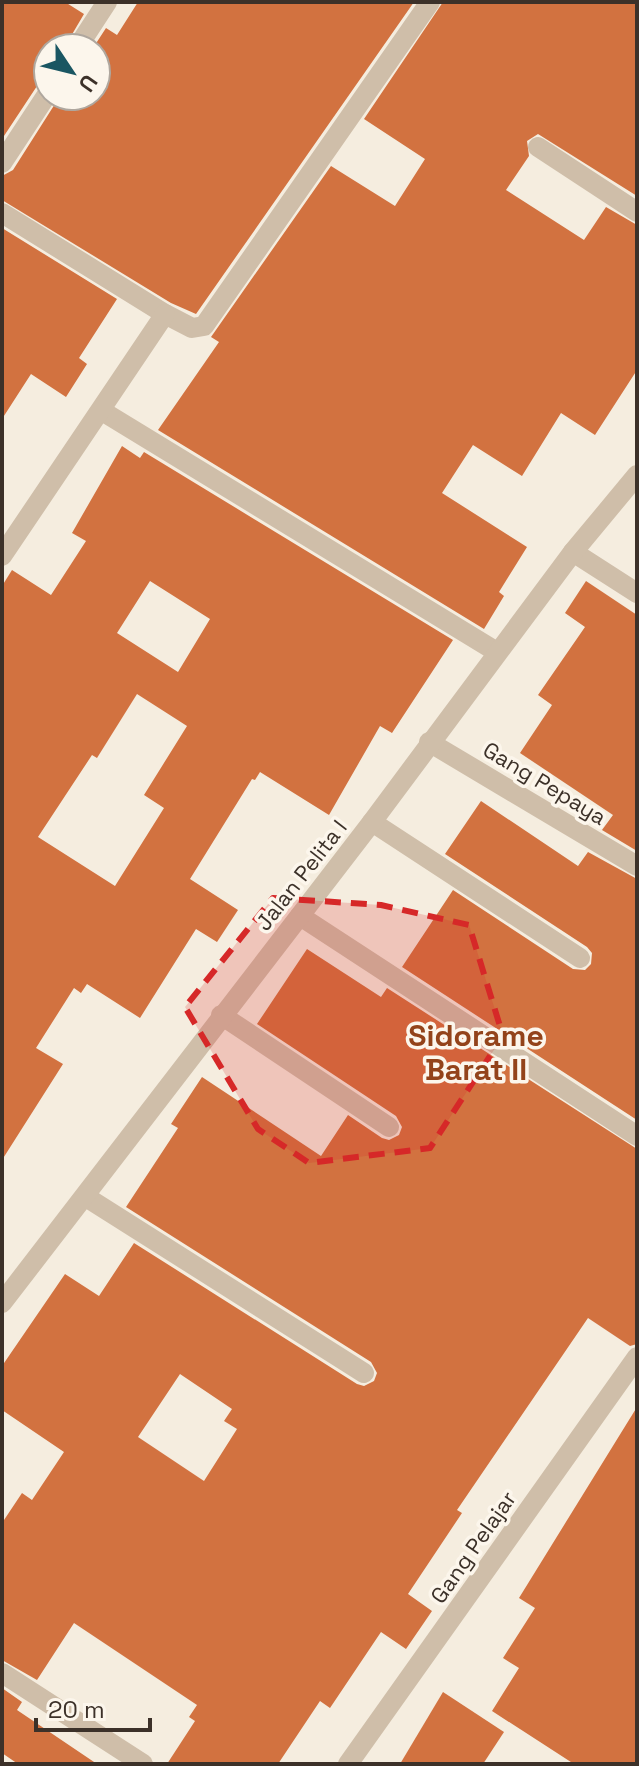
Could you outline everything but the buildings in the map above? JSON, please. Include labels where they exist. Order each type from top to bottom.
[{"type":"street","points":[[87,32],[107,2]]},
{"type":"street","points":[[2,213],[165,314],[192,328],[204,326],[430,2]]},
{"type":"street","points":[[2,163],[36,112]]},
{"type":"street","points":[[538,147],[637,212]]},
{"type":"street","points":[[2,556],[165,314]]},
{"type":"street","points":[[102,411],[497,652]]},
{"type":"street","name":"Jalan Pelita I","points":[[2,1303],[372,822],[573,552],[637,475]]},
{"type":"street","points":[[573,552],[637,593]]},
{"type":"street","name":"Gang Pepaya","points":[[429,742],[637,866]]},
{"type":"street","points":[[372,822],[580,958]]},
{"type":"street","points":[[300,916],[637,1136]]},
{"type":"street","points":[[221,1015],[389,1127]]},
{"type":"street","points":[[86,1197],[364,1373]]},
{"type":"street","name":"Gang Pelajar","points":[[348,1764],[637,1357]]},
{"type":"street","points":[[2,1673],[143,1764]]},
{"type":"highlighted area","points":[[273,898],[381,905],[469,925],[503,1036],[430,1148],[309,1163],[258,1129],[185,1007]]},
{"type":"district","name":"Sidorame Barat II","points":[[476,1053]]}]
